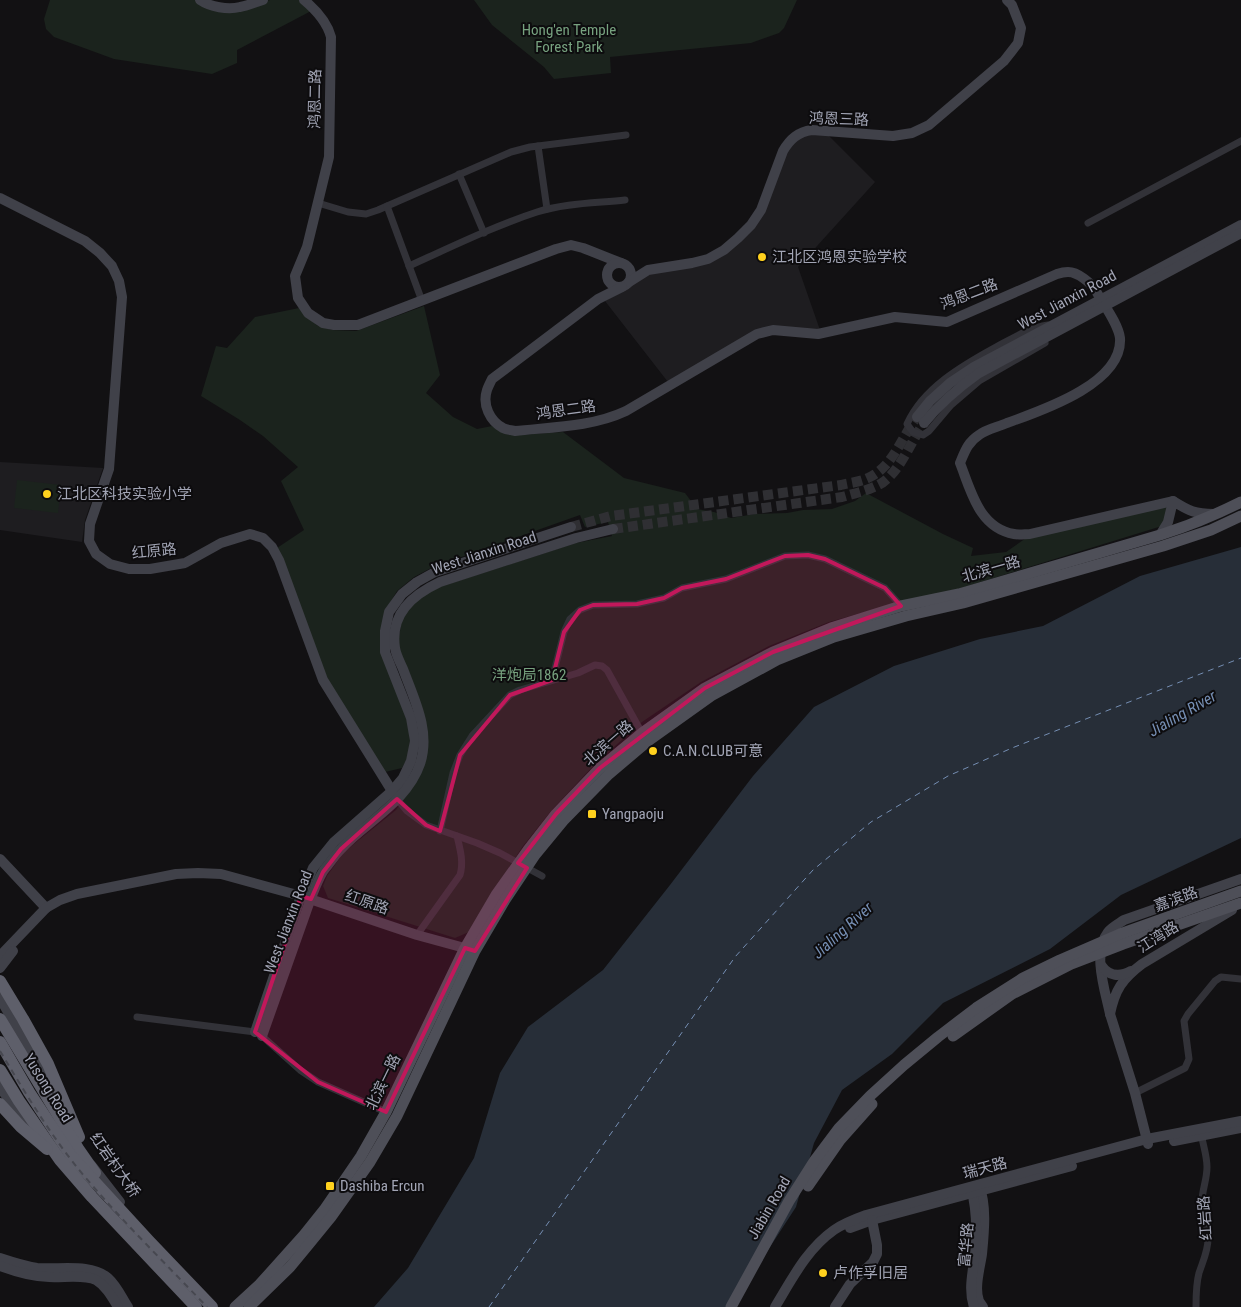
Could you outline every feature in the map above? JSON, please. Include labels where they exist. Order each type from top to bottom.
[{"type":"highway","points":[[0,982],[48,1064],[84,1150],[111,1196]]},
{"type":"highway","points":[[0,1019],[79,1150],[144,1245],[195,1307]]},
{"type":"highway","name":"Yusong Road","points":[[0,1042],[29,1092],[71,1156],[144,1245]]},
{"type":"highway","name":"Yusong Road","points":[[0,1070],[60,1160],[92,1198],[144,1245]]},
{"type":"highway","points":[[0,1104],[21,1127],[60,1160]]},
{"type":"highway","name":"红岩村大桥","points":[[144,1245],[213,1307]]},
{"type":"main road","name":"北滨一路","points":[[250,1307],[284,1273],[309,1244],[331,1217],[370,1162],[397,1116],[496,894],[556,814],[600,768],[642,733],[705,688],[774,652],[831,628],[901,606],[959,594],[1160,535],[1217,514],[1241,502]]},
{"type":"main road","name":"北滨一路","points":[[235,1307],[260,1284],[324,1210],[361,1156],[386,1112],[470,950],[536,855],[563,821],[609,774],[648,741],[711,696],[777,660],[834,637],[906,616],[963,603],[1163,546],[1211,530],[1241,516]]},
{"type":"main road","name":"嘉滨路","points":[[1121,939],[1241,891]]},
{"type":"main road","name":"嘉滨路","points":[[1121,939],[1241,904]]},
{"type":"main road","points":[[839,1134],[870,1096],[904,1065],[976,1008],[1023,978],[1060,960],[1121,939]]},
{"type":"main road","name":"Jiabin Road","points":[[731,1307],[814,1160],[839,1134]]},
{"type":"main road","name":"Jiabin Road","points":[[739,1307],[795,1206],[839,1134]]},
{"type":"street","points":[[200,0],[205,4],[238,8],[263,0]]},
{"type":"street","name":"鸿恩二路","points":[[304,0],[318,13],[328,27],[331,37],[329,157],[307,247],[295,276],[298,298],[308,313],[323,323],[334,326],[358,325],[556,249],[571,245],[648,270]]},
{"type":"street","name":"鸿恩三路","points":[[648,270],[692,263],[708,258],[724,250],[738,238],[751,225],[761,210],[783,151],[795,136],[803,131],[893,136],[912,133],[929,125],[1004,61],[1018,42],[1021,28],[1012,5],[1007,0]]},
{"type":"street","points":[[318,203],[348,212],[366,214],[510,152],[538,146],[626,135]]},
{"type":"street","points":[[1088,223],[1241,141]]},
{"type":"street","points":[[538,146],[547,209]]},
{"type":"street","points":[[460,174],[484,232]]},
{"type":"street","name":"红原路","points":[[0,198],[85,241],[112,266],[119,281],[122,297],[109,468],[90,524],[89,541],[96,554],[110,564],[129,569],[150,569],[185,563],[221,542],[250,534],[263,538],[279,560],[323,680],[395,795]]},
{"type":"street","points":[[409,266],[484,232],[547,209],[626,200]]},
{"type":"street","points":[[386,206],[422,301]]},
{"type":"street","name":"West Jianxin Road","points":[[1241,224],[1102,303],[1075,322],[979,373],[956,389],[921,420],[930,401],[950,383],[974,367],[1056,323],[1102,303],[1241,233]]},
{"type":"street","points":[[596,254],[606,274],[607,278],[611,285],[618,287],[625,284],[631,275],[628,267],[623,263],[614,263],[609,267],[606,274],[598,300]]},
{"type":"street","points":[[598,300],[648,270]]},
{"type":"street","name":"鸿恩二路","points":[[598,300],[492,379],[485,400],[487,411],[494,421],[504,429],[515,431],[594,422],[610,418],[626,411],[757,334],[773,330],[818,334],[895,317],[947,322],[1057,274],[1070,272],[1093,286],[1116,324],[1120,338],[1118,351],[1112,364],[1101,376],[1082,390],[1059,403],[979,434],[967,446],[960,463],[978,509],[987,520],[999,529],[1013,534],[1030,534],[1173,500]]},
{"type":"street","points":[[1056,323],[1038,326],[975,358],[947,377],[929,393],[911,415],[907,424],[913,432],[923,435],[929,431],[950,405],[979,381],[1044,344],[1075,322]]},
{"type":"street","points":[[1160,535],[1168,522],[1173,500],[1195,513],[1217,514]]},
{"type":"street","name":"West Jianxin Road","points":[[395,795],[411,761],[415,741],[411,718],[385,652],[385,631],[389,612],[402,594],[416,582],[435,572],[571,527]]},
{"type":"street","name":"West Jianxin Road","points":[[258,1034],[306,897],[313,868],[334,842],[411,782],[420,763],[424,742],[420,714],[395,649],[395,629],[400,613],[410,600],[424,589],[440,582],[576,538],[613,529]]},
{"type":"street","points":[[552,680],[564,632],[570,619],[580,610],[593,605],[637,604],[664,598],[682,588],[726,579],[786,556],[808,555],[825,559],[885,588],[901,606]]},
{"type":"street","points":[[440,831],[453,773],[460,754],[472,736],[510,695],[520,690],[578,673],[595,665],[602,666],[607,670],[642,733]]},
{"type":"street","points":[[395,795],[407,810],[426,825],[500,853],[542,876]]},
{"type":"street","points":[[418,935],[460,875],[462,861],[457,836]]},
{"type":"street","points":[[0,859],[46,908]]},
{"type":"street","name":"红原路","points":[[46,908],[60,900],[77,894],[176,874],[221,874],[306,897],[418,935],[470,950]]},
{"type":"street","name":"江湾路","points":[[1148,1142],[1110,1014],[1100,964],[1102,944],[1107,933],[1119,923],[1241,879]]},
{"type":"street","name":"江湾路","points":[[1110,1014],[1113,999],[1118,988],[1142,964],[1241,904]]},
{"type":"street","points":[[0,956],[46,908]]},
{"type":"street","points":[[0,968],[46,908]]},
{"type":"street","points":[[1100,964],[1106,972],[1115,975],[1128,973],[1142,964]]},
{"type":"street","points":[[1135,1093],[1185,1068],[1189,1060],[1184,1021],[1188,1014],[1216,981],[1221,978],[1241,979]]},
{"type":"street","name":"红岩村大桥","points":[[0,998],[42,1072],[85,1156],[150,1240],[213,1307]]},
{"type":"street","points":[[137,1017],[258,1034],[300,1070],[318,1082],[386,1112]]},
{"type":"street","points":[[0,1087],[17,1111],[76,1181],[195,1307]]},
{"type":"street","name":"瑞天路","points":[[782,1307],[812,1260],[839,1234],[852,1227],[976,1189],[1148,1142],[1201,1132],[1241,1121]]},
{"type":"street","name":"瑞天路","points":[[1201,1132],[1241,1128]]},
{"type":"street","name":"红岩路","points":[[1196,1307],[1199,1273],[1207,1252],[1208,1238],[1207,1224],[1202,1207],[1202,1192],[1207,1167],[1201,1132]]},
{"type":"street","name":"瑞天路","points":[[775,1307],[807,1256],[834,1230],[866,1215],[976,1189]]},
{"type":"street","name":"富华路","points":[[974,1307],[970,1282],[975,1254],[976,1189]]},
{"type":"street","name":"富华路","points":[[976,1189],[984,1215],[978,1285],[979,1300],[983,1307]]},
{"type":"street","points":[[835,1307],[850,1284],[874,1262],[877,1254],[877,1245],[872,1220]]},
{"type":"street","points":[[0,1258],[35,1267],[86,1269],[99,1272],[109,1279],[128,1307]]},
{"type":"street","points":[[0,1266],[34,1276],[94,1279],[101,1283],[118,1307]]},
{"type":"highlighted area","points":[[808,555],[825,559],[885,588],[901,606],[773,652],[705,688],[600,768],[556,814],[518,863],[527,868],[475,951],[465,948],[386,1112],[318,1082],[255,1032],[301,896],[311,899],[323,872],[341,849],[397,799],[426,825],[440,831],[460,755],[510,695],[552,680],[564,632],[580,610],[593,605],[637,604],[664,598],[682,588],[726,579],[785,556]]},
{"type":"shaded area","name":"江北区鸿恩实验学校","points":[[804,134],[828,135],[875,182],[798,267],[820,330],[772,327],[668,382],[605,301],[649,273],[693,267],[740,241],[790,146]]},
{"type":"shaded area","name":"江北区科技实验小学","points":[[0,462],[103,468],[85,520],[82,542],[0,530]]},
{"type":"green space","points":[[50,0],[198,0],[239,9],[270,0],[302,0],[313,10],[237,50],[237,63],[212,74],[114,59],[54,37],[46,29],[44,19]]},
{"type":"green space","name":"Hong'en Temple Forest Park","points":[[474,0],[797,0],[784,28],[779,33],[751,43],[610,57],[611,73],[554,79],[544,67],[492,25]]},
{"type":"green space","name":"洋炮局1862","points":[[424,306],[440,375],[426,393],[453,417],[477,429],[492,426],[518,435],[563,432],[624,478],[685,493],[697,509],[731,518],[755,514],[832,509],[855,501],[866,493],[973,548],[971,556],[1006,552],[1029,536],[1165,505],[1168,509],[1162,526],[958,589],[908,600],[829,622],[769,646],[701,682],[642,722],[596,763],[551,811],[523,846],[469,932],[455,938],[328,898],[323,886],[327,876],[344,852],[396,810],[415,783],[428,742],[397,649],[403,613],[427,591],[576,543],[612,536],[608,522],[585,527],[580,515],[433,567],[414,577],[397,591],[385,611],[381,631],[408,721],[410,741],[408,757],[402,768],[385,772],[327,678],[277,548],[304,530],[281,481],[298,467],[263,436],[201,396],[216,346],[227,348],[255,317],[299,308],[318,326],[332,330],[356,331]]},
{"type":"green space","points":[[17,480],[61,485],[58,513],[14,508]]},
{"type":"water","name":"Jialing River","points":[[1241,547],[1241,838],[1121,895],[1050,949],[943,1003],[892,1054],[842,1090],[814,1143],[796,1207],[731,1307],[374,1307],[408,1268],[474,1158],[500,1073],[528,1027],[603,970],[753,776],[814,707],[894,666],[980,639],[1043,626],[1140,576]]},
{"type":"ferry route","points":[[489,1307],[735,957],[813,870],[871,822],[948,776],[1012,748],[1241,658]]},
{"type":"tunnel","points":[[571,527],[611,516],[841,485],[862,480],[877,473],[884,467],[917,417]]},
{"type":"tunnel","points":[[613,529],[842,497],[868,489],[882,483],[895,471],[924,423]]},
{"type":"railway","points":[[0,1051],[40,1116],[61,1147],[85,1177],[207,1307]]},
{"type":"place","name":"江北区鸿恩实验学校","points":[[762,257]]},
{"type":"place","name":"江北区科技实验小学","points":[[47,494]]},
{"type":"place","name":"C.A.N.CLUB可意","points":[[653,751]]},
{"type":"place","name":"Yangpaoju","points":[[592,814]]},
{"type":"place","name":"Dashiba Ercun","points":[[330,1186]]},
{"type":"place","name":"卢作孚旧居","points":[[823,1273]]}]
